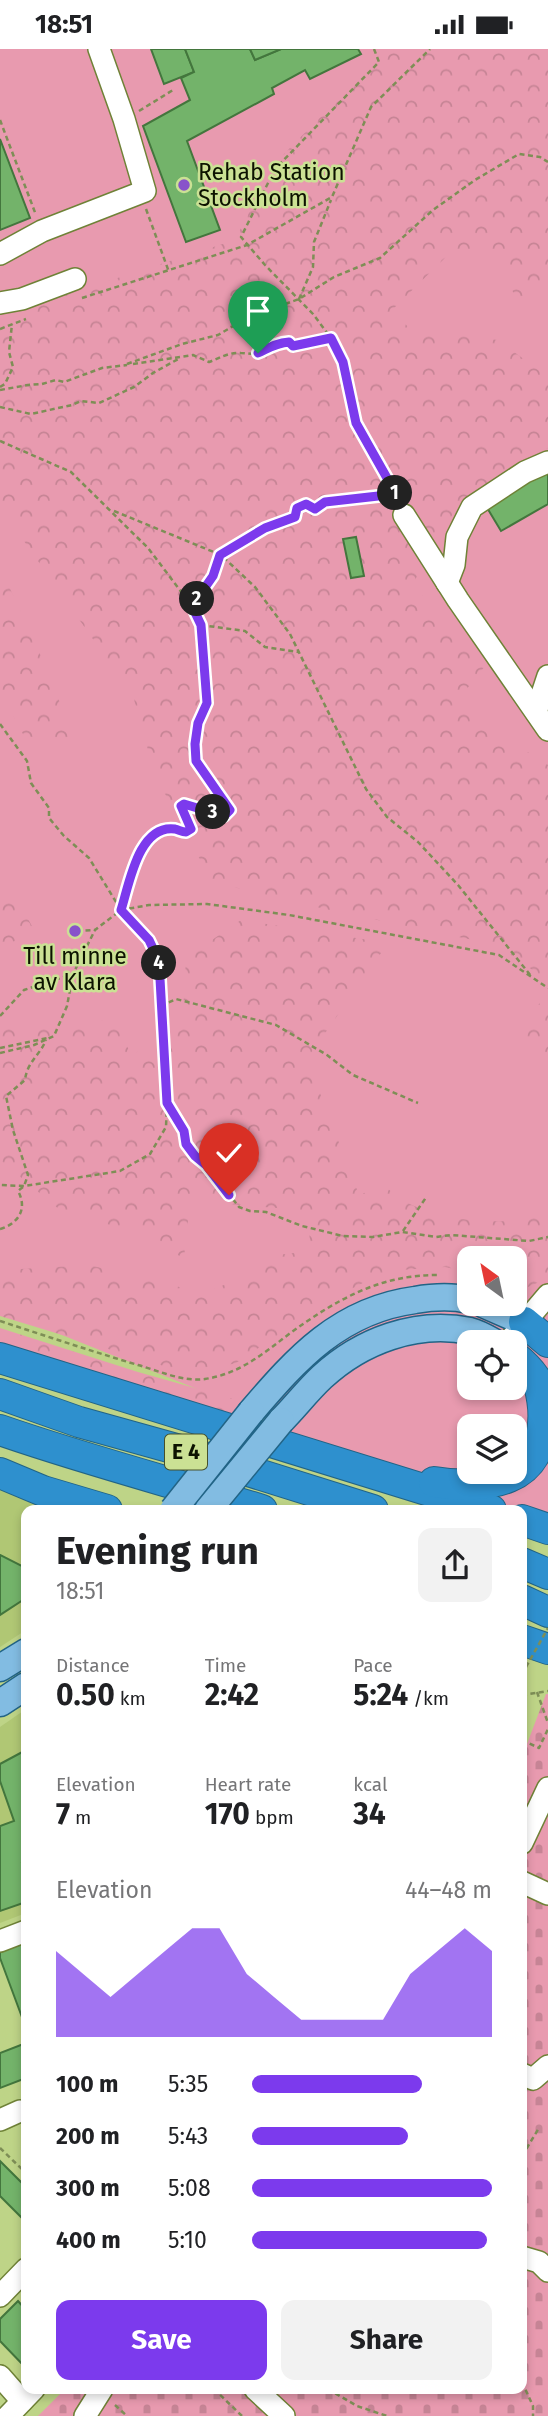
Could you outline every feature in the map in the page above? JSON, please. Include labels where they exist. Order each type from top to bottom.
[{"type":"highway","points":[[527,1335],[548,1342]]},
{"type":"highway","points":[[0,1358],[475,1505]]},
{"type":"highway","points":[[368,1471],[442,1483],[491,1483],[511,1476],[530,1463],[541,1446],[546,1428],[546,1405],[538,1383],[527,1371]]},
{"type":"highway","name":"E 4","points":[[0,1394],[79,1422],[194,1454],[357,1505]]},
{"type":"highway","name":"E 4","points":[[0,1430],[66,1453],[246,1505]]},
{"type":"highway","points":[[0,1473],[54,1501],[78,1505]]},
{"type":"highway","points":[[527,1522],[548,1529]]},
{"type":"highway","points":[[527,1565],[548,1574]]},
{"type":"highway","points":[[527,1602],[548,1612]]},
{"type":"main road","points":[[177,1505],[251,1412],[310,1349],[340,1325],[368,1311],[398,1302],[431,1298],[457,1299]]},
{"type":"main road","points":[[497,1316],[514,1330]]},
{"type":"main road","points":[[212,1505],[281,1421],[322,1377],[362,1348],[387,1336],[421,1329],[462,1330]]},
{"type":"main road","points":[[0,1668],[21,1655]]},
{"type":"main road","points":[[0,1703],[21,1689]]},
{"type":"street","points":[[0,254],[42,231],[145,191],[124,119],[99,49]]},
{"type":"street","points":[[0,303],[77,289]]},
{"type":"street","points":[[447,583],[454,565],[457,537],[472,507],[525,472],[548,462]]},
{"type":"street","points":[[404,515],[447,583],[542,721]]},
{"type":"street","points":[[542,721],[548,676]]},
{"type":"street","points":[[518,1330],[548,1296]]},
{"type":"street","points":[[527,1832],[548,1788]]},
{"type":"street","points":[[527,1884],[548,1894]]},
{"type":"street","points":[[0,1941],[21,1933]]},
{"type":"street","points":[[527,2076],[533,2079],[548,2066]]},
{"type":"street","points":[[0,2120],[20,2111]]},
{"type":"street","points":[[527,2258],[539,2262],[548,2271]]},
{"type":"street","points":[[0,2296],[21,2274]]},
{"type":"street","points":[[0,2376],[21,2402]]},
{"type":"street","points":[[85,2416],[99,2394]]},
{"type":"street","points":[[260,2394],[284,2416]]},
{"type":"path","points":[[374,49],[379,62],[275,169],[242,237],[247,246],[299,299],[331,338],[343,362],[356,423],[396,494],[404,515]]},
{"type":"path","points":[[299,299],[313,267],[314,242],[371,107],[430,49]]},
{"type":"path","points":[[124,119],[173,90]]},
{"type":"path","points":[[0,120],[42,231]]},
{"type":"path","points":[[127,365],[182,344],[218,335],[247,318],[299,299],[334,277],[380,258],[433,210],[475,180],[519,154],[540,157],[548,162]]},
{"type":"path","points":[[140,193],[169,272]]},
{"type":"path","points":[[77,289],[169,272],[247,246],[332,197]]},
{"type":"path","points":[[0,329],[32,316]]},
{"type":"path","points":[[0,389],[13,367],[9,352],[12,324]]},
{"type":"path","points":[[0,389],[57,380],[64,382],[102,368],[193,355],[209,362],[240,352],[258,353],[284,342],[293,346],[331,338]]},
{"type":"path","points":[[0,407],[31,414],[81,401],[99,403],[134,387],[182,357]]},
{"type":"path","points":[[0,441],[71,472],[148,548],[192,606],[201,625],[207,703],[198,723],[196,761],[230,810],[224,816],[184,804],[181,806],[191,829],[186,832],[175,829],[165,831],[143,845],[121,910]]},
{"type":"path","points":[[192,606],[213,576],[220,555],[265,528],[295,517],[297,508],[306,504],[315,509],[325,502],[396,494]]},
{"type":"path","points":[[111,510],[220,555],[255,587],[290,634],[366,789],[387,817],[418,842],[458,885],[531,976]]},
{"type":"path","points":[[201,625],[244,631],[265,647],[299,652]]},
{"type":"path","points":[[0,724],[27,761],[31,783],[49,808],[49,818],[64,836],[89,858],[121,910],[149,940],[159,961],[167,1103],[166,1127],[150,1154],[120,1171],[24,1186],[0,1185]]},
{"type":"path","points":[[77,931],[94,929],[121,910],[149,905],[207,904],[289,915],[499,955],[548,988]]},
{"type":"path","points":[[0,1050],[54,1036],[67,1006],[74,974],[94,929]]},
{"type":"path","points":[[0,1016],[24,990],[74,974]]},
{"type":"path","points":[[161,1006],[176,999],[276,1025],[327,1055],[353,1075],[418,1103]]},
{"type":"path","points":[[0,1050],[54,1036]]},
{"type":"path","points":[[0,1229],[12,1225],[21,1215],[23,1199],[18,1191],[24,1186],[28,1175],[13,1130],[6,1096],[25,1080],[27,1069],[42,1050],[46,1040]]},
{"type":"path","points":[[167,1103],[184,1131],[186,1144],[195,1156],[206,1165],[239,1207],[250,1211],[266,1212],[329,1234],[373,1237],[402,1232],[436,1237],[451,1235],[529,1241],[548,1237]]},
{"type":"path","points":[[402,1232],[427,1196]]},
{"type":"path","points":[[0,1321],[69,1345],[179,1377],[203,1379],[251,1363],[346,1296],[380,1282],[420,1274],[444,1275]]},
{"type":"path","points":[[529,1656],[548,1628]]},
{"type":"path","points":[[527,1694],[548,1691]]},
{"type":"path","points":[[537,1692],[548,1723]]},
{"type":"path","points":[[527,1743],[539,1748],[548,1729]]},
{"type":"path","points":[[527,2148],[539,2128]]},
{"type":"path","points":[[0,2148],[21,2168]]},
{"type":"path","points":[[527,2393],[533,2406],[533,2416]]},
{"type":"path","points":[[220,2394],[242,2416]]},
{"type":"path","points":[[336,2394],[356,2406],[387,2416]]},
{"type":"shaded area","points":[[0,1489],[33,1505],[21,1505],[21,1633],[0,1647]]},
{"type":"shaded area","points":[[21,1712],[21,1915],[0,1923],[0,1727]]},
{"type":"green space","points":[[0,49],[548,49],[548,1529],[527,1514],[527,1505],[487,1505],[284,1433],[290,1426],[52,1331],[0,1305]]},
{"type":"green space","points":[[370,49],[548,49],[548,289],[517,300],[493,251],[450,253],[394,308],[407,326],[425,332],[498,340],[548,377],[548,448],[458,505],[412,585],[489,661],[454,705],[548,765],[548,981],[497,945],[212,882],[155,775],[133,696],[0,507],[0,316],[235,240],[272,166],[375,62]]},
{"type":"green space","points":[[0,567],[56,689],[70,742],[24,736],[0,690]]},
{"type":"green space","points":[[0,881],[33,928],[19,939],[0,944]]},
{"type":"green space","points":[[241,920],[388,943],[307,1059],[359,1195],[385,1185],[411,1205],[468,1220],[521,1220],[548,1213],[548,1278],[527,1287],[527,1246],[457,1246],[457,1270],[445,1267],[400,1270],[374,1277],[327,1302],[236,1363],[199,1372],[177,1370],[0,1316],[0,1273],[21,1269],[89,1265],[204,1293],[251,1274],[277,1255],[311,1251],[308,1222],[277,1208],[190,1201],[184,1258],[120,1227],[66,1215],[0,1160],[0,1024],[66,1026],[115,1019],[131,1055],[182,1030],[186,958]]},
{"type":"green space","points":[[548,994],[548,1070],[539,1053],[516,1030]]},
{"type":"green space","points":[[0,1328],[138,1372],[248,1403],[233,1418],[0,1347]]},
{"type":"green space","points":[[548,1694],[548,2416],[38,2416],[60,2394],[527,2394],[527,1744]]},
{"type":"building","points":[[151,49],[185,49],[194,72],[164,84]]},
{"type":"building","name":"Rehab Station Stockholm","points":[[185,49],[250,49],[255,60],[281,49],[358,49],[361,54],[310,79],[305,70],[272,88],[274,94],[187,141],[220,230],[186,242],[143,126],[190,100],[181,78],[194,72]]},
{"type":"building","points":[[250,49],[281,49],[255,60]]},
{"type":"building","points":[[0,139],[30,218],[0,230]]},
{"type":"building","points":[[548,470],[548,504],[501,531],[486,506]]},
{"type":"building","points":[[356,537],[364,576],[351,578],[343,539]]},
{"type":"building","points":[[0,1555],[21,1566],[21,1601],[0,1615]]},
{"type":"building","points":[[21,1753],[21,1904],[0,1911],[0,1826],[14,1821],[0,1781],[0,1764]]},
{"type":"building","points":[[21,1944],[21,2015],[0,1958],[0,1952]]},
{"type":"building","points":[[21,2045],[21,2080],[0,2088],[0,2053]]},
{"type":"building","points":[[0,2161],[21,2182],[21,2217],[0,2196]]},
{"type":"building","points":[[18,2301],[21,2304],[21,2363],[0,2341],[0,2319]]},
{"type":"place","name":"Rehab Station Stockholm","points":[[184,185]]},
{"type":"place","name":"Till minne av Klara","points":[[75,931]]},
{"type":"route","points":[[229,1195],[186,1144],[184,1131],[167,1103],[159,961],[149,940],[121,910],[143,845],[165,831],[175,829],[186,832],[191,829],[181,806],[184,804],[224,816],[230,810],[196,761],[198,723],[207,703],[201,625],[192,606],[213,576],[220,555],[265,528],[295,517],[297,508],[306,504],[315,509],[325,502],[396,494],[356,423],[343,362],[331,338],[293,346],[284,342],[258,353]]}]
